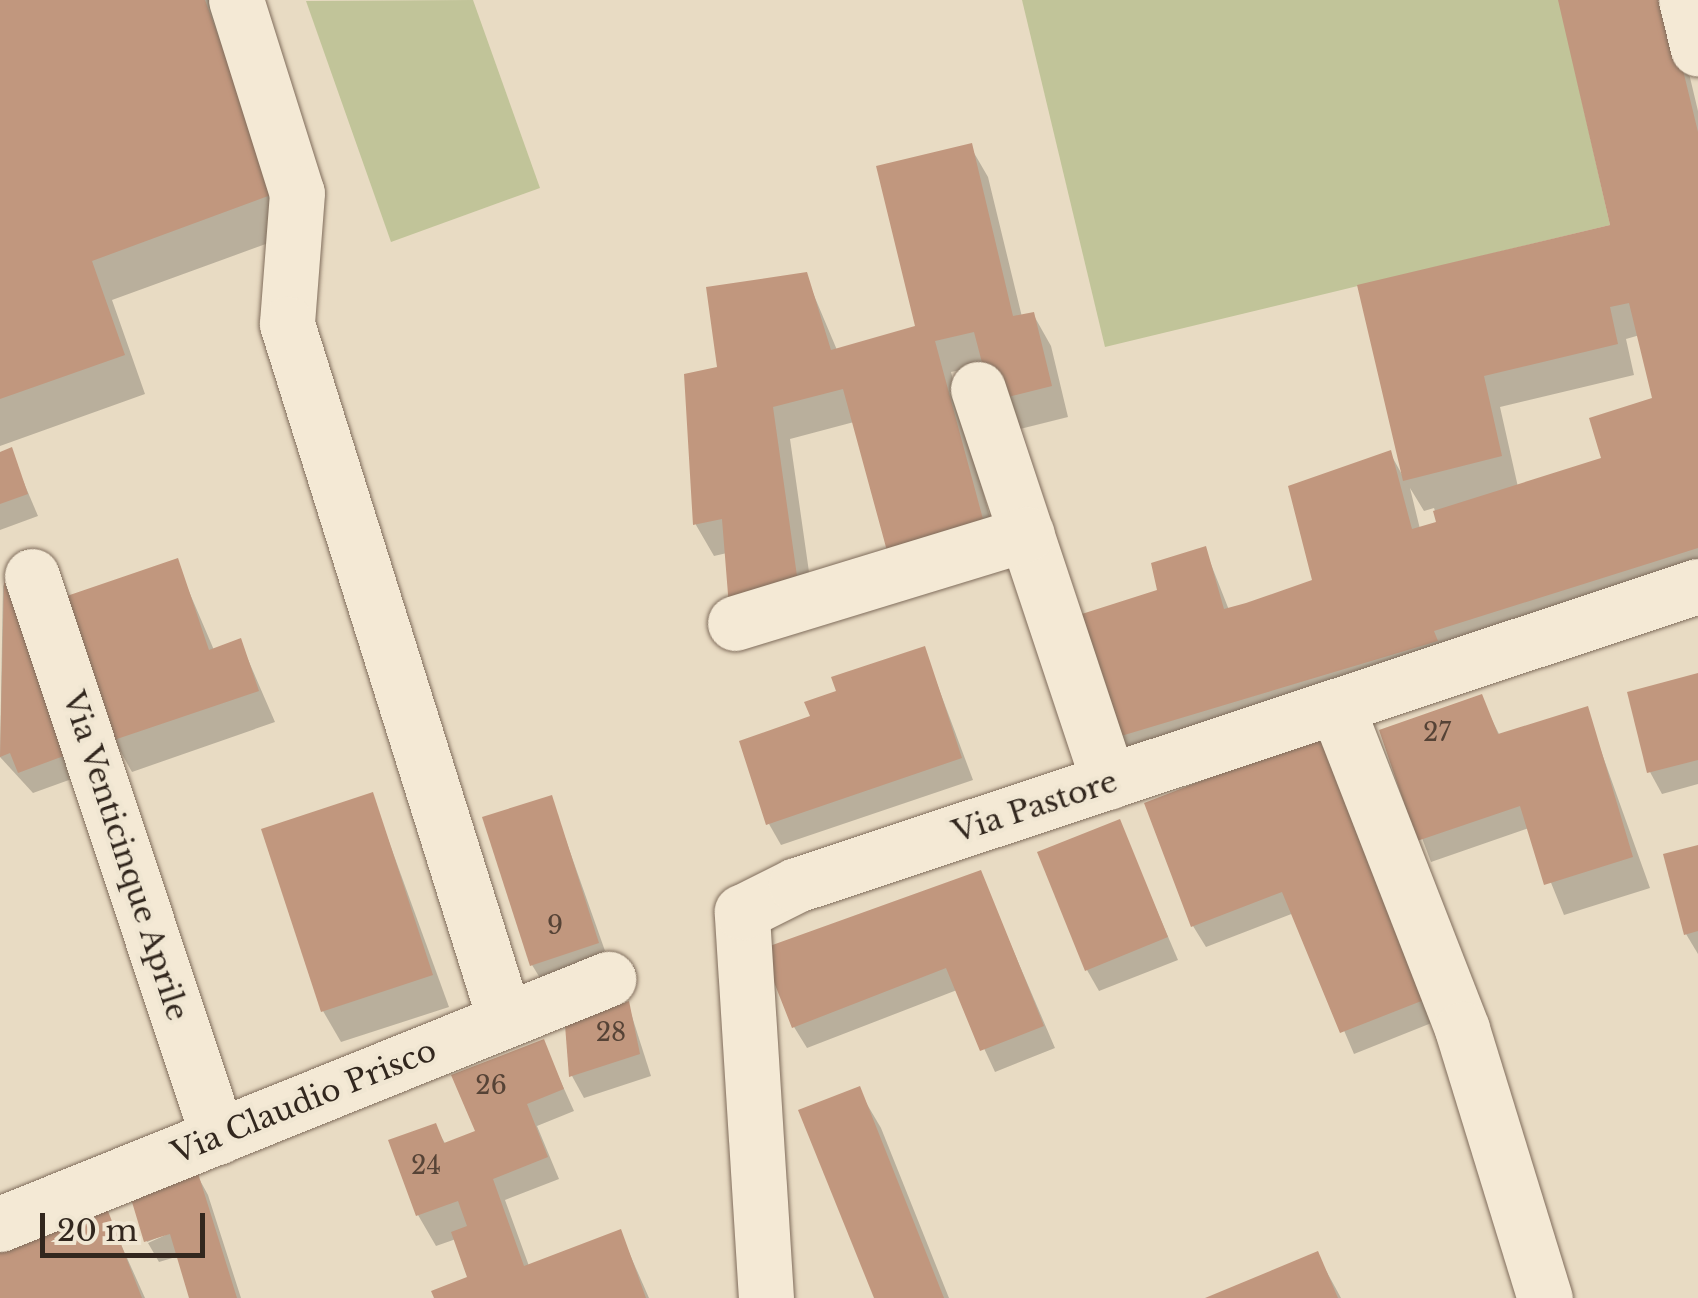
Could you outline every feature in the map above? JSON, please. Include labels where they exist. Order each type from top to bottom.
[{"type":"street","points":[[236,0],[298,193],[286,324],[505,1020]]},
{"type":"street","points":[[1686,0],[1698,49]]},
{"type":"street","points":[[978,388],[1110,782]]},
{"type":"street","points":[[736,624],[1026,534]]},
{"type":"street","name":"Via Venticinque Aprile","points":[[32,576],[218,1136]]},
{"type":"street","name":"Via Pastore","points":[[766,1298],[742,912],[796,885],[1698,586]]},
{"type":"street","points":[[1337,708],[1462,1029],[1545,1298]]},
{"type":"street","name":"Via Claudio Prisco","points":[[0,1224],[608,979]]},
{"type":"green space","points":[[473,0],[540,188],[391,242],[306,1]]},
{"type":"green space","points":[[1022,0],[1559,0],[1610,225],[1105,347]]},
{"type":"building","points":[[0,0],[205,0],[276,193],[92,261],[125,355],[0,399]]},
{"type":"building","points":[[1558,0],[1666,0],[1698,132],[1698,548],[1434,631],[1438,641],[1101,742],[1063,620],[1157,590],[1151,563],[1206,546],[1224,609],[1246,603],[1312,580],[1288,486],[1391,450],[1412,529],[1436,522],[1433,511],[1601,458],[1589,418],[1652,398],[1629,303],[1610,307],[1618,344],[1484,376],[1502,456],[1403,481],[1357,285],[1610,225]]},
{"type":"building","points":[[972,143],[1013,316],[1034,312],[1052,386],[992,401],[974,332],[935,341],[987,534],[890,562],[843,389],[773,407],[799,590],[729,607],[722,519],[693,525],[684,374],[717,367],[706,287],[807,272],[831,350],[915,326],[876,166]]},
{"type":"building","points":[[12,447],[28,494],[0,504],[0,452]]},
{"type":"building","points":[[178,558],[209,650],[241,638],[259,691],[111,741],[61,598]]},
{"type":"building","points":[[4,581],[69,754],[18,773],[10,753],[0,757]]},
{"type":"building","points":[[925,646],[962,758],[766,825],[739,741],[810,716],[804,702],[836,691],[831,677]]},
{"type":"building","points":[[1698,673],[1698,760],[1647,773],[1627,692]]},
{"type":"building","points":[[1482,694],[1498,734],[1588,706],[1633,857],[1544,885],[1520,806],[1417,841],[1379,730]]},
{"type":"building","points":[[1320,735],[1424,1000],[1340,1033],[1282,892],[1191,927],[1144,803]]},
{"type":"building","points":[[373,792],[433,975],[321,1012],[261,829]]},
{"type":"building","points":[[552,795],[599,943],[530,966],[482,817]]},
{"type":"building","points":[[1120,819],[1168,937],[1085,971],[1037,852]]},
{"type":"building","points":[[1698,845],[1698,931],[1684,935],[1663,854]]},
{"type":"building","points":[[981,870],[1044,1026],[980,1051],[946,968],[792,1028],[761,949]]},
{"type":"building","points":[[629,1001],[640,1054],[569,1077],[565,1025]]},
{"type":"building","points":[[544,1039],[564,1089],[527,1104],[548,1157],[493,1179],[524,1266],[621,1229],[646,1298],[434,1298],[431,1291],[467,1277],[451,1232],[467,1226],[458,1201],[416,1216],[388,1140],[436,1123],[444,1143],[475,1131],[451,1075]]},
{"type":"building","points":[[860,1086],[944,1298],[874,1298],[798,1110]]},
{"type":"building","points":[[197,1170],[237,1298],[189,1298],[170,1234],[144,1242],[129,1192]]},
{"type":"building","points":[[106,1206],[142,1298],[0,1298],[0,1247]]},
{"type":"building","points":[[1318,1251],[1338,1298],[1205,1298]]}]
